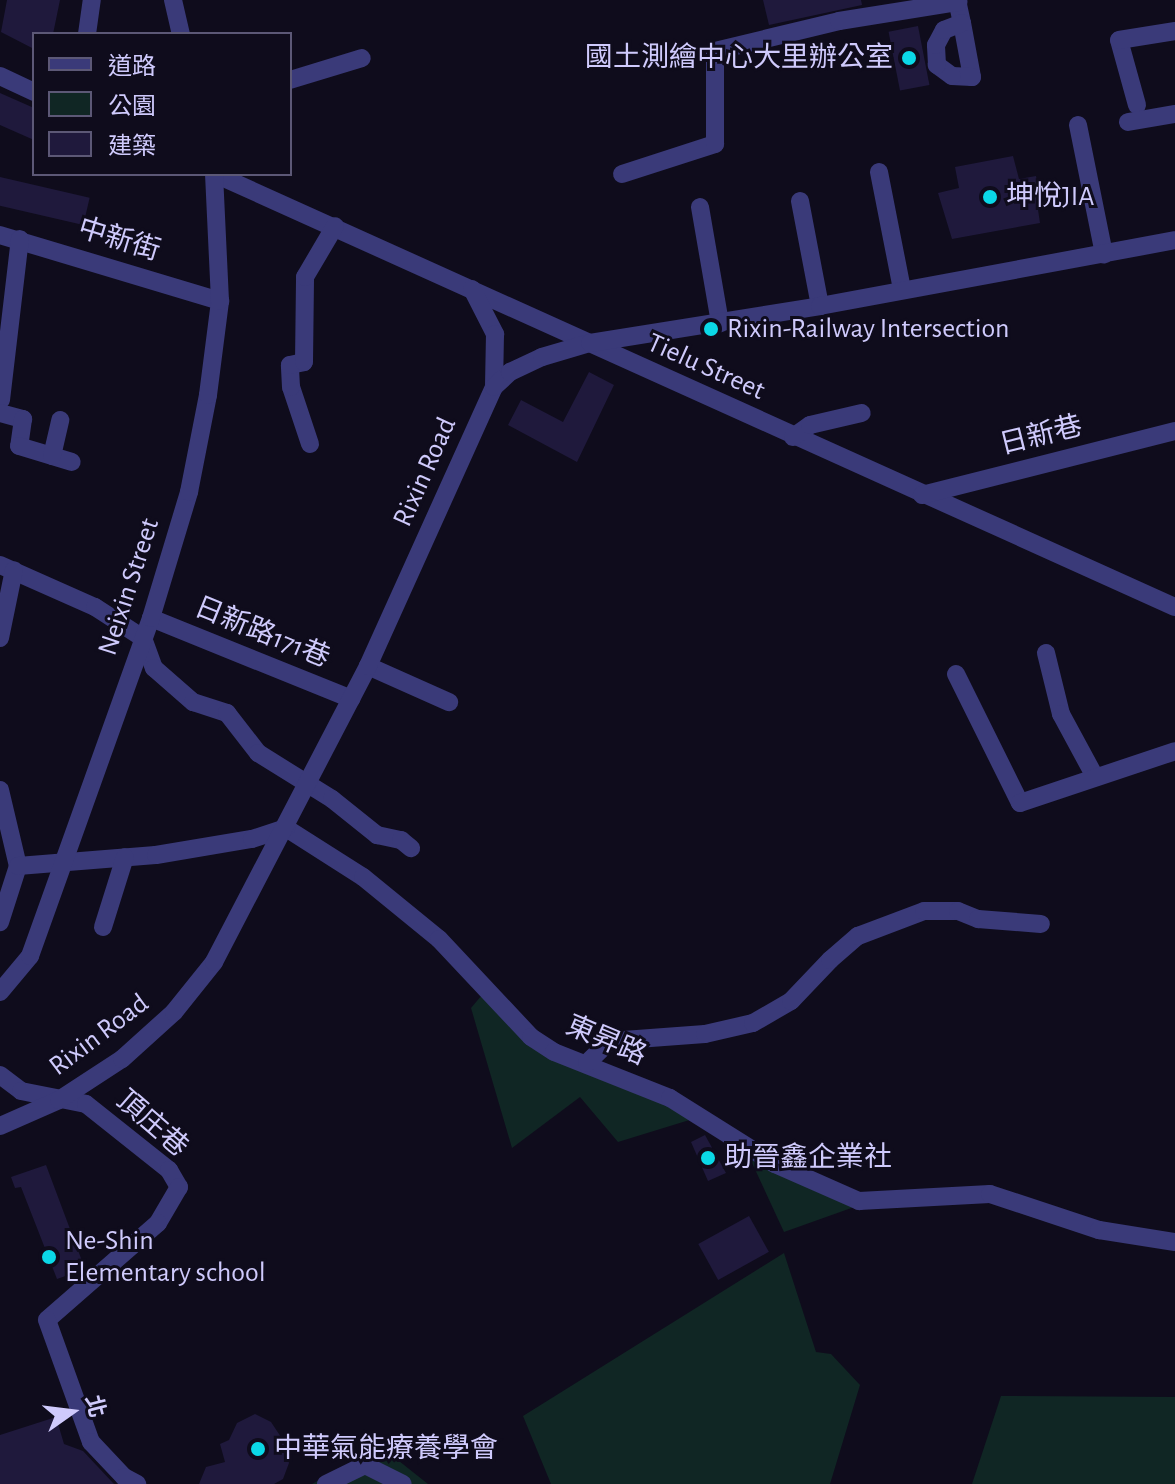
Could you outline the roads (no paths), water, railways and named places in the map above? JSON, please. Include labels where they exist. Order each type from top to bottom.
[{"type":"street","points":[[87,32],[92,0]]},
{"type":"street","points":[[173,0],[181,32]]},
{"type":"street","points":[[622,174],[715,144],[715,51],[839,21],[958,1],[962,23]]},
{"type":"street","points":[[1137,105],[1119,40],[1175,31]]},
{"type":"street","points":[[292,79],[362,58]]},
{"type":"street","points":[[0,76],[32,91]]},
{"type":"street","points":[[1128,122],[1175,114]]},
{"type":"street","points":[[1078,125],[1104,254]]},
{"type":"street","points":[[879,172],[902,289]]},
{"type":"street","name":"Neixin Street","points":[[0,992],[30,956],[151,618],[189,492],[208,395],[220,301],[215,176]]},
{"type":"street","name":"Tielu Street","points":[[220,176],[1175,607]]},
{"type":"street","points":[[800,201],[820,306]]},
{"type":"street","points":[[700,207],[720,323]]},
{"type":"street","points":[[310,444],[291,387],[290,365],[304,362],[305,277],[335,226]]},
{"type":"street","name":"中新街","points":[[0,235],[220,301]]},
{"type":"street","points":[[20,239],[1,407],[23,419],[19,446],[72,462]]},
{"type":"street","name":"Rixin Road","points":[[0,1126],[59,1100],[144,1042],[188,996],[224,947],[368,666],[494,387],[510,372],[528,362],[590,343],[820,306],[1175,240]]},
{"type":"street","points":[[472,289],[495,334],[494,387]]},
{"type":"street","points":[[793,437],[810,425],[862,413]]},
{"type":"street","points":[[52,456],[60,420]]},
{"type":"street","name":"日新巷","points":[[922,495],[1175,431]]},
{"type":"street","points":[[0,638],[7,567],[95,607],[143,638],[154,668],[193,702],[227,713],[258,753],[332,799],[377,835],[401,840],[411,848]]},
{"type":"street","name":"日新路171巷","points":[[151,618],[351,699]]},
{"type":"street","points":[[1046,653],[1061,714],[1095,777]]},
{"type":"street","points":[[368,666],[449,702]]},
{"type":"street","points":[[956,674],[1020,803],[1175,751]]},
{"type":"street","points":[[0,790],[18,866],[7,884],[0,922]]},
{"type":"street","points":[[18,866],[156,855],[252,839],[286,828]]},
{"type":"street","name":"東昇路","points":[[286,828],[363,877],[439,939],[531,1037],[554,1052],[670,1098],[775,1164],[859,1201],[990,1194],[1099,1230],[1175,1242]]},
{"type":"street","points":[[103,927],[125,857]]},
{"type":"street","points":[[587,1063],[610,1041],[705,1034],[753,1023],[791,1001],[858,936],[924,911],[958,911],[978,919],[1041,924]]},
{"type":"street","name":"頂庄巷","points":[[0,1075],[21,1091],[86,1104],[169,1170],[179,1187],[158,1223],[47,1320],[91,1442],[124,1477],[137,1484]]},
{"type":"street","points":[[326,1484],[365,1465],[403,1484]]},
{"type":"place","name":"國土測繪中心大里辦公室","points":[[909,58]]},
{"type":"place","name":"坤悅JIA","points":[[990,197]]},
{"type":"place","name":"Rixin-Railway Intersection","points":[[711,329]]},
{"type":"place","name":"助晉鑫企業社","points":[[708,1158]]},
{"type":"place","name":"Ne-Shin Elementary school","points":[[49,1257]]},
{"type":"place","name":"中華氣能療養學會","points":[[258,1449]]}]
